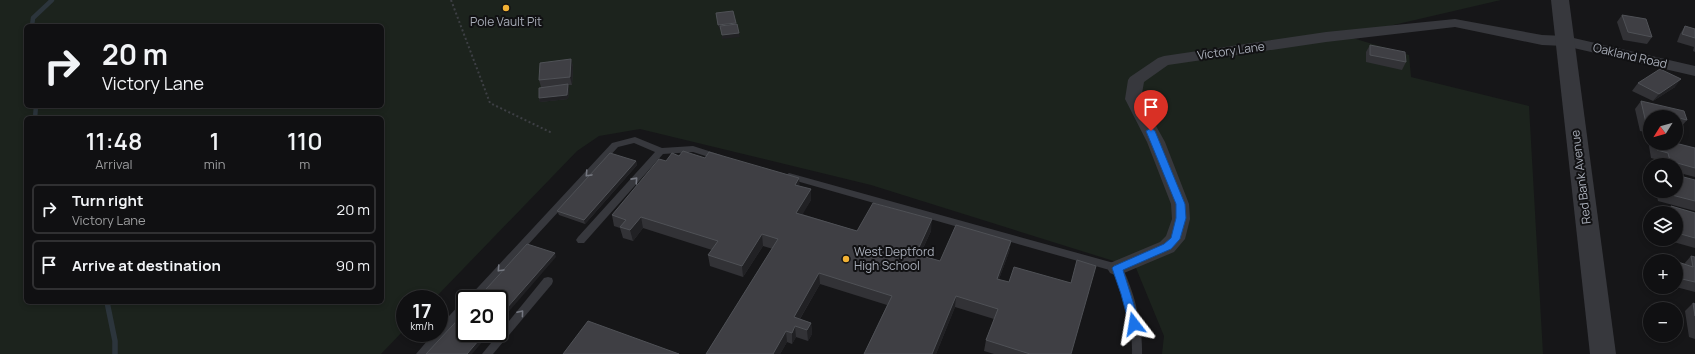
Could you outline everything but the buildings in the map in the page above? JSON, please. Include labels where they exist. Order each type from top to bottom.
[{"type":"street","name":"Red Bank Avenue","points":[[1560,0],[1603,354]]},
{"type":"street","name":"Victory Lane","points":[[1118,268],[1168,246],[1175,239],[1181,218],[1180,204],[1156,142],[1133,99],[1136,80],[1164,60],[1326,37],[1449,23],[1462,24],[1542,40],[1565,41]]},
{"type":"street","name":"Oakland Road","points":[[1565,41],[1695,71]]},
{"type":"lane","points":[[480,290],[615,145],[635,140],[661,151],[693,149],[730,160]]},
{"type":"lane","points":[[581,240],[661,151]]},
{"type":"lane","points":[[776,172],[1118,268],[1127,294],[1138,339],[1137,354]]},
{"type":"lane","points":[[487,354],[548,281]]},
{"type":"lane","points":[[421,354],[456,316]]},
{"type":"path","points":[[451,0],[490,103],[552,133]]},
{"type":"shaded area","points":[[0,0],[1501,0],[1346,36],[1409,55],[1411,77],[1529,106],[1543,354],[1162,354],[1164,336],[1136,268],[871,185],[640,129],[599,136],[577,151],[443,290],[396,290],[396,338],[381,354],[0,354]]},
{"type":"waterway","points":[[32,24],[33,18],[52,0]]},
{"type":"waterway","points":[[35,116],[36,108]]},
{"type":"waterway","points":[[107,304],[115,341],[115,354]]},
{"type":"place","name":"Pole Vault Pit","points":[[506,8]]},
{"type":"place","name":"West Deptford High School","points":[[846,259]]},
{"type":"route","points":[[1134,324],[1127,294],[1118,268],[1168,246],[1175,239],[1181,218],[1180,204],[1151,131]]}]
